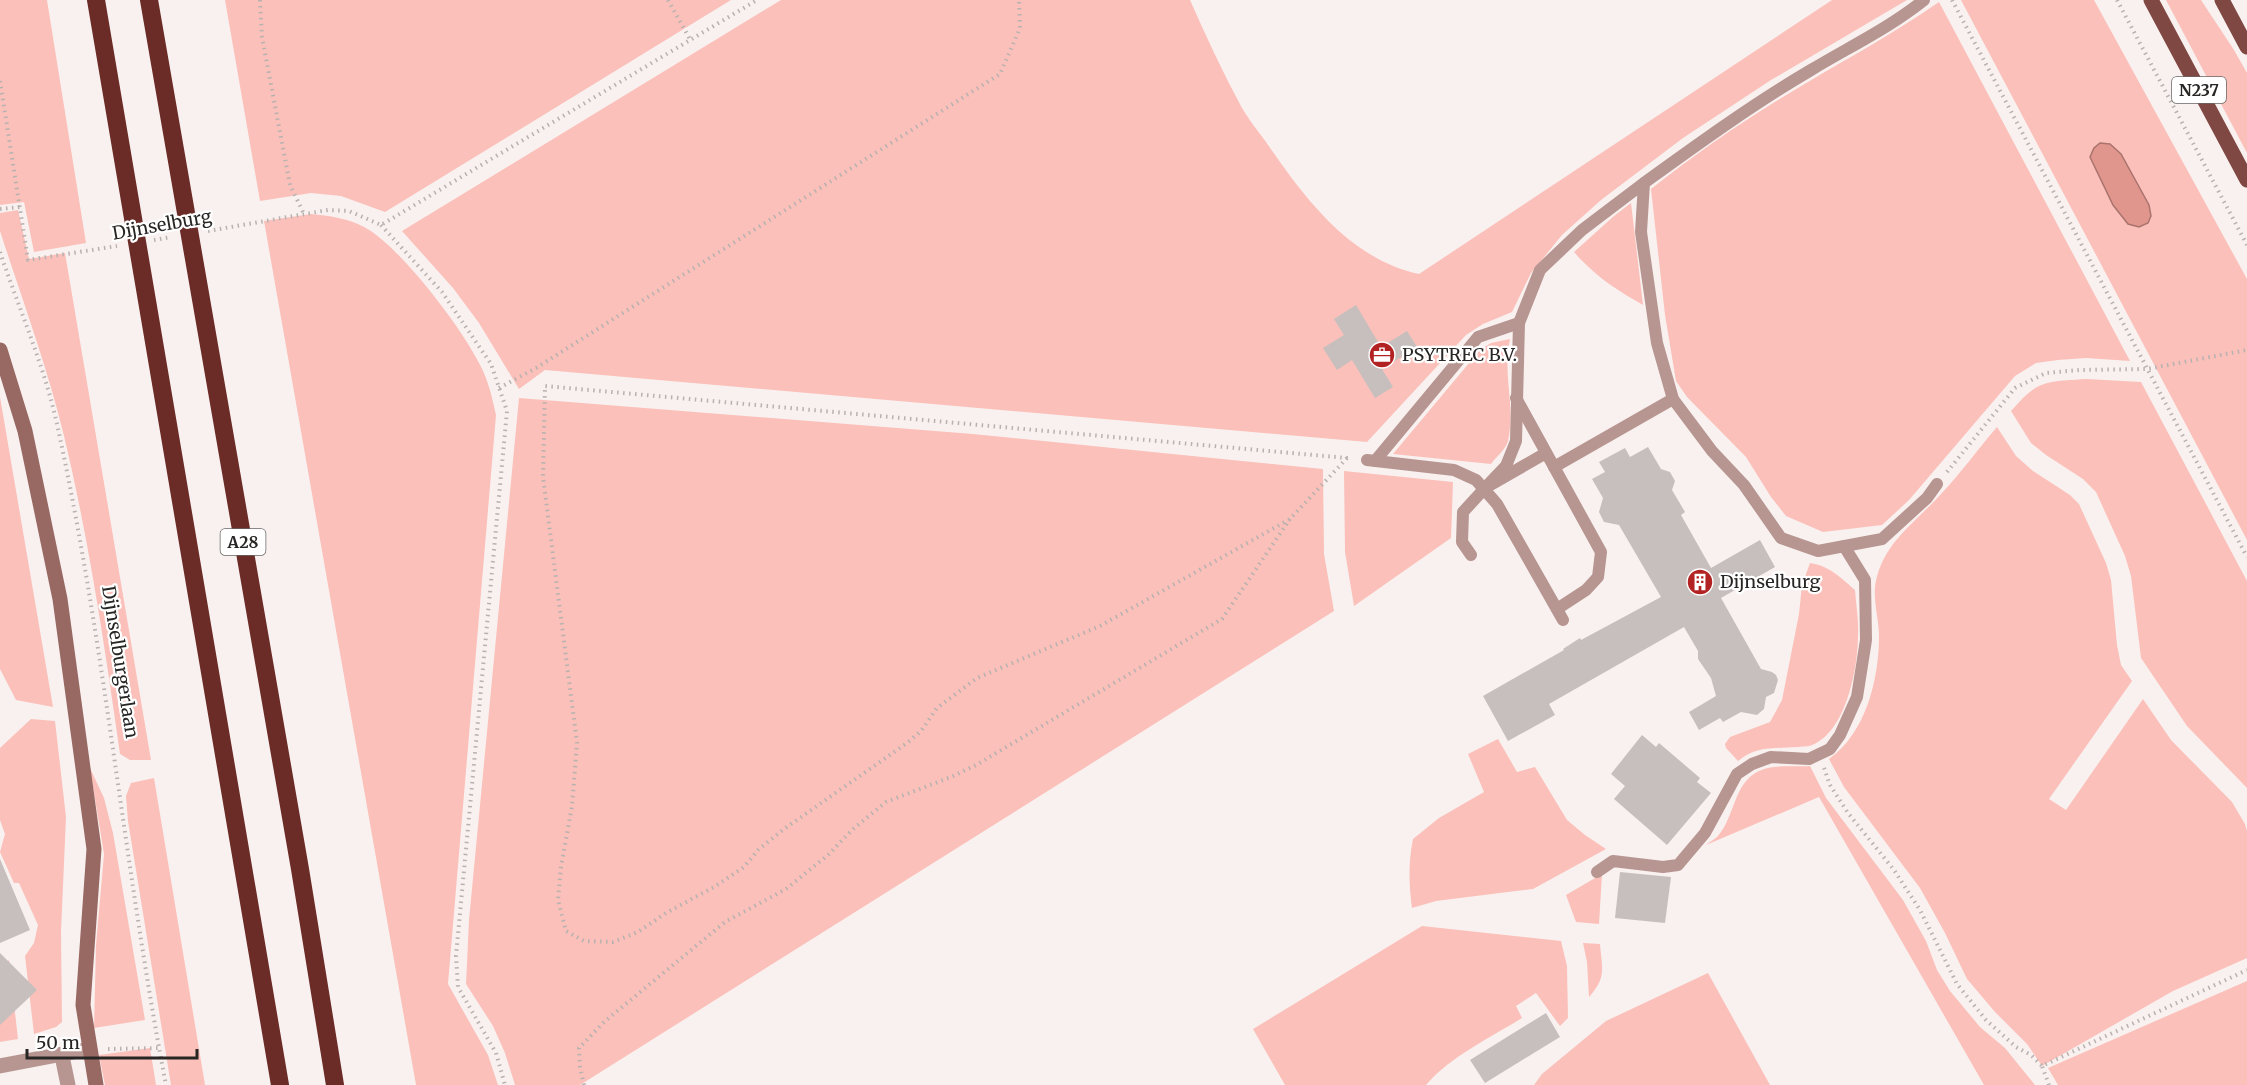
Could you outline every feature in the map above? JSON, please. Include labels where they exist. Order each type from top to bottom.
[{"type":"highway","points":[[96,0],[280,1085]]},
{"type":"highway","name":"A28","points":[[149,0],[298,857],[335,1085]]},
{"type":"main road","name":"N237","points":[[2151,0],[2247,180]]},
{"type":"main road","points":[[2222,0],[2247,46]]},
{"type":"main road","points":[[0,350],[25,431],[60,599],[92,837],[83,1005],[96,1085]]},
{"type":"street","points":[[0,1066],[89,1050]]},
{"type":"street","points":[[62,1056],[68,1085]]},
{"type":"lane","points":[[1471,555],[1462,542],[1463,512],[1506,466],[1516,441],[1520,323],[1540,270],[1582,230],[1732,119],[1810,70],[1901,18],[1924,0]]},
{"type":"lane","points":[[1644,183],[1641,232],[1657,343],[1672,399],[1712,451],[1744,485],[1781,538],[1818,551],[1882,540],[1927,498],[1937,484]]},
{"type":"lane","points":[[1371,460],[1478,337],[1520,323]]},
{"type":"lane","points":[[1371,460],[1454,470],[1476,480],[1497,504],[1560,615],[1598,577],[1601,552],[1516,398]]},
{"type":"lane","points":[[1554,467],[1672,399]]},
{"type":"lane","points":[[1485,488],[1546,453]]},
{"type":"lane","points":[[1597,872],[1613,861],[1664,867],[1678,865],[1705,833],[1737,774],[1752,764],[1771,758],[1809,759],[1830,749],[1840,735],[1857,697],[1866,640],[1865,580],[1844,546]]},
{"type":"path","points":[[260,0],[262,37],[290,185],[304,214]]},
{"type":"path","points":[[668,0],[691,41]]},
{"type":"path","points":[[505,1085],[496,1053],[458,987],[456,956],[507,411],[491,364],[442,292],[381,225],[757,0]]},
{"type":"path","points":[[499,388],[536,368],[1000,74],[1020,28],[1019,0]]},
{"type":"path","points":[[1952,0],[2247,557]]},
{"type":"path","points":[[2117,0],[2247,245]]},
{"type":"path","points":[[0,84],[20,207],[0,209]]},
{"type":"path","name":"Dijnselburg","points":[[20,207],[28,260],[129,244]]},
{"type":"path","name":"Dijnselburg","points":[[200,232],[328,210],[349,211],[381,225]]},
{"type":"path","name":"Dijnselburg","points":[[152,240],[176,236]]},
{"type":"path","name":"Dijnselburgerlaan","points":[[0,252],[2,265],[32,341],[61,444],[90,592],[145,970],[166,1085]]},
{"type":"path","points":[[1937,484],[2015,388],[2046,373],[2147,369],[2247,350]]},
{"type":"path","points":[[1290,519],[1100,626],[977,678],[937,708],[921,731],[907,743],[784,829],[758,850],[744,867],[638,932],[613,942],[584,941],[566,932],[558,900],[561,867],[572,806],[577,743],[543,477],[545,386],[1371,460]]},
{"type":"path","points":[[584,1085],[579,1048],[604,1022],[717,929],[786,888],[828,855],[853,829],[886,802],[975,765],[1222,619],[1290,519],[1347,458]]},
{"type":"path","points":[[1818,754],[1830,785],[1848,813],[1894,870],[1920,910],[1957,984],[1986,1020],[2016,1047],[2031,1055],[2042,1066],[2049,1085]]},
{"type":"path","points":[[2042,1066],[2247,970]]},
{"type":"path","points":[[89,1050],[159,1048]]},
{"type":"shaded area","points":[[0,0],[47,0],[86,243],[34,252],[24,202],[0,205]]},
{"type":"shaded area","points":[[225,0],[731,0],[385,212],[341,196],[311,193],[260,201]]},
{"type":"shaded area","points":[[781,0],[1190,0],[1242,108],[1296,184],[1330,223],[1350,240],[1371,255],[1419,274],[1832,0],[1907,0],[1771,80],[1683,138],[1601,200],[1562,235],[1531,273],[1512,312],[1483,324],[1466,335],[1367,442],[545,370],[519,389],[479,323],[453,288],[402,231]]},
{"type":"shaded area","points":[[1961,0],[2094,0],[2247,279],[2247,540]],"holes":[[[2090,157],[2151,216],[2148,223],[2139,227],[2128,224],[2113,205]]]},
{"type":"shaded area","points":[[2166,0],[2201,0],[2247,73],[2247,153]]},
{"type":"shaded area","points":[[1939,2],[2130,361],[2086,358],[2036,363],[2015,376],[1909,500],[1882,525],[1823,532],[1786,516],[1746,457],[1687,397],[1676,381],[1665,315],[1651,189],[1749,119]]},
{"type":"shaded area","points":[[2100,143],[2110,144],[2121,154],[2149,205],[2151,216],[2148,223],[2139,227],[2128,224],[2113,205],[2090,157],[2094,148]]},
{"type":"shaded area","points":[[1631,203],[1643,305],[1606,282],[1574,252]]},
{"type":"shaded area","points":[[18,210],[29,259],[65,253],[151,760],[130,760],[120,754],[89,554],[73,475],[42,358],[0,231],[0,213]]},
{"type":"shaded area","points":[[311,214],[345,219],[364,227],[411,268],[444,309],[479,363],[485,375],[496,415],[448,984],[488,1055],[498,1085],[416,1085],[264,221]]},
{"type":"shaded area","points":[[1510,339],[1507,364],[1510,428],[1507,444],[1491,464],[1393,454],[1480,350],[1491,343]]},
{"type":"shaded area","points":[[2086,379],[2141,382],[2247,581],[2247,788],[2187,726],[2141,658],[2131,576],[2125,556],[2096,492],[2083,479],[2031,443],[2011,411],[2029,393],[2044,384]]},
{"type":"shaded area","points":[[0,397],[53,707],[16,700],[0,669]]},
{"type":"shaded area","points":[[519,398],[973,434],[1323,469],[1324,554],[1334,611],[580,1085],[515,1085],[505,1053],[493,1026],[466,984],[469,920]]},
{"type":"shaded area","points":[[1997,427],[2016,456],[2079,504],[2106,563],[2111,580],[2121,665],[2132,681],[2049,799],[2066,810],[2143,699],[2171,740],[2232,802],[2247,831],[2247,958],[2173,991],[2042,1066],[2027,1044],[1995,1012],[1967,979],[1920,888],[1844,787],[1829,759],[1852,735],[1868,704],[1873,687],[1879,636],[1875,588],[1880,567],[1886,555],[1902,533],[1956,478]]},
{"type":"shaded area","points":[[1344,471],[1453,482],[1451,538],[1354,606],[1345,552]]},
{"type":"shaded area","points":[[1810,563],[1829,570],[1855,590],[1858,625],[1856,665],[1848,698],[1834,727],[1824,738],[1812,745],[1759,750],[1738,761],[1726,748],[1725,744],[1730,737],[1770,722],[1782,700],[1799,614],[1802,585]]},
{"type":"shaded area","points":[[31,719],[55,721],[66,817],[61,932],[62,1022],[56,1027],[34,1034],[25,956],[34,943],[38,925],[19,883],[14,883],[0,852],[5,834],[0,820],[0,748]]},
{"type":"shaded area","points":[[1498,739],[1517,772],[1535,767],[1567,820],[1606,849],[1533,889],[1436,901],[1412,908],[1410,857],[1413,839],[1439,818],[1484,792],[1468,754]]},
{"type":"shaded area","points":[[1810,766],[1826,798],[1903,900],[1926,941],[1937,970],[1950,991],[1980,1027],[2005,1048],[2035,1085],[1984,1085],[1819,797],[1706,845],[1723,829],[1739,792],[1750,777],[1770,767]]},
{"type":"shaded area","points":[[90,768],[104,798],[113,833],[145,1020],[94,1028],[96,945],[104,854]]},
{"type":"shaded area","points":[[154,778],[205,1085],[171,1085],[128,821],[126,796],[131,783]]},
{"type":"shaded area","points":[[1602,874],[1599,924],[1576,922],[1566,895]]},
{"type":"shaded area","points":[[1422,926],[1561,941],[1567,966],[1568,1018],[1560,1026],[1536,993],[1516,1006],[1522,1018],[1459,1056],[1426,1085],[1285,1085],[1253,1029]]},
{"type":"shaded area","points":[[1583,943],[1600,944],[1601,978],[1589,997],[1587,962]]},
{"type":"shaded area","points":[[9,960],[18,1039],[0,1042],[0,970]]},
{"type":"shaded area","points":[[1708,973],[1770,1085],[1534,1085],[1542,1074],[1606,1021]]},
{"type":"shaded area","points":[[2247,981],[2247,1085],[2058,1085],[2048,1068]]},
{"type":"shaded area","points":[[150,1048],[156,1085],[105,1085],[99,1055]]},
{"type":"building","points":[[1356,305],[1381,347],[1407,331],[1417,347],[1382,369],[1393,387],[1375,398],[1352,360],[1337,370],[1323,348],[1344,335],[1334,319]]},
{"type":"building","name":"Dijnselburg","points":[[1648,447],[1661,469],[1670,472],[1675,481],[1672,490],[1685,512],[1681,515],[1711,568],[1760,540],[1775,567],[1721,598],[1761,669],[1776,675],[1778,680],[1774,693],[1766,697],[1764,709],[1757,715],[1741,712],[1723,722],[1720,718],[1699,730],[1689,712],[1716,696],[1711,678],[1698,659],[1698,651],[1684,627],[1549,704],[1555,715],[1508,741],[1483,696],[1564,650],[1580,638],[1581,640],[1661,597],[1619,525],[1604,522],[1599,512],[1603,498],[1592,479],[1605,472],[1599,462],[1625,448],[1630,457]]},
{"type":"building","points":[[1642,735],[1656,747],[1659,743],[1700,778],[1697,782],[1711,793],[1667,845],[1614,799],[1625,786],[1611,774]]},
{"type":"building","points":[[0,859],[30,930],[0,943]]},
{"type":"building","points":[[1620,872],[1671,877],[1665,923],[1615,918]]},
{"type":"building","points":[[0,953],[37,990],[0,1025]]},
{"type":"building","points":[[1546,1013],[1560,1037],[1485,1083],[1470,1060]]},
{"type":"place","name":"PSYTREC B.V.","points":[[1382,355]]},
{"type":"place","name":"Dijnselburg","points":[[1700,582]]}]
